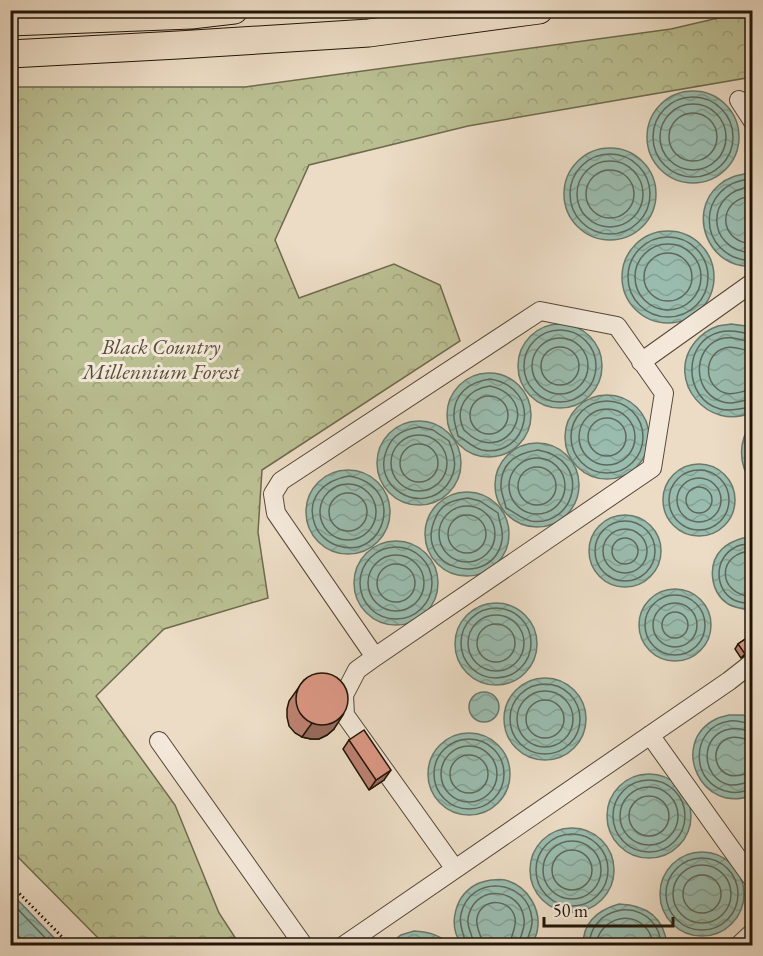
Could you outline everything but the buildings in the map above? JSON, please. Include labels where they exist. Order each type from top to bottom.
[{"type":"highway","points":[[10,22],[191,15],[234,10]]},
{"type":"highway","points":[[10,54],[369,33],[539,10]]},
{"type":"lane","points":[[739,100],[753,120]]},
{"type":"lane","points":[[641,362],[753,283]]},
{"type":"lane","points":[[375,657],[276,513],[273,495],[281,481],[540,311],[617,326],[664,393],[652,468],[357,670],[344,695],[345,715],[455,869]]},
{"type":"lane","points":[[343,945],[753,663]]},
{"type":"lane","points":[[650,735],[753,879]]},
{"type":"lane","points":[[159,741],[304,945]]},
{"type":"lane","points":[[738,945],[753,933]]},
{"type":"path","points":[[10,884],[70,945]]},
{"type":"path","points":[[10,934],[22,945]]},
{"type":"green space","name":"Black Country Millennium Forest","points":[[752,11],[752,77],[468,126],[309,165],[275,240],[299,298],[394,264],[440,285],[460,341],[262,470],[258,532],[268,598],[164,629],[96,696],[175,805],[219,913],[240,945],[105,945],[11,850],[11,87],[245,87],[671,29]]},
{"type":"water","points":[[693,91],[711,94],[726,104],[736,119],[739,137],[736,155],[726,170],[711,180],[693,183],[675,180],[660,170],[650,155],[647,137],[650,119],[660,104],[675,94]]},
{"type":"water","points":[[610,148],[628,151],[643,161],[653,176],[656,194],[653,212],[643,227],[628,237],[610,240],[592,237],[577,227],[567,212],[564,194],[567,176],[577,161],[592,151]]},
{"type":"water","points":[[752,174],[752,266],[737,265],[724,259],[707,237],[704,224],[704,210],[709,197],[719,185],[730,178]]},
{"type":"water","points":[[668,231],[686,234],[701,244],[711,259],[714,277],[711,295],[701,310],[686,320],[668,323],[650,320],[635,310],[625,295],[622,277],[625,259],[635,244],[650,234]]},
{"type":"water","points":[[560,324],[583,331],[595,343],[602,366],[595,389],[583,401],[560,408],[537,401],[525,389],[518,366],[525,343],[537,331]]},
{"type":"water","points":[[731,324],[752,329],[752,412],[736,417],[721,415],[707,409],[696,399],[688,386],[685,372],[687,357],[697,339],[715,327]]},
{"type":"water","points":[[489,373],[512,380],[524,392],[531,415],[524,438],[512,450],[489,457],[466,450],[454,438],[447,415],[454,392],[466,380]]},
{"type":"water","points":[[607,395],[630,402],[642,414],[649,437],[642,460],[630,472],[607,479],[584,472],[572,460],[565,437],[572,414],[584,402]]},
{"type":"water","points":[[419,421],[442,428],[454,440],[461,463],[454,486],[442,498],[419,505],[396,498],[384,486],[377,463],[384,440],[396,428]]},
{"type":"water","points":[[752,423],[752,482],[744,468],[742,445]]},
{"type":"water","points":[[537,443],[560,450],[572,462],[579,485],[572,508],[560,520],[537,527],[514,520],[502,508],[495,485],[502,462],[514,450]]},
{"type":"water","points":[[699,464],[719,470],[729,480],[735,500],[729,520],[719,530],[699,536],[679,530],[669,520],[663,500],[669,480],[679,470]]},
{"type":"water","points":[[348,470],[371,477],[383,489],[390,512],[383,535],[371,547],[348,554],[325,547],[313,535],[306,512],[313,489],[325,477]]},
{"type":"water","points":[[467,492],[490,499],[502,511],[509,534],[502,557],[490,569],[467,576],[444,569],[432,557],[425,534],[432,511],[444,499]]},
{"type":"water","points":[[625,515],[645,521],[655,531],[661,551],[655,571],[645,581],[625,587],[605,581],[595,571],[589,551],[595,531],[605,521]]},
{"type":"water","points":[[743,538],[752,538],[752,610],[728,604],[717,592],[713,578],[717,555],[727,545]]},
{"type":"water","points":[[396,541],[419,548],[431,560],[438,583],[431,606],[419,618],[396,625],[373,618],[361,606],[354,583],[361,560],[373,548]]},
{"type":"water","points":[[675,589],[695,595],[705,605],[711,625],[705,645],[695,655],[675,661],[655,655],[645,645],[639,625],[645,605],[655,595]]},
{"type":"water","points":[[488,603],[504,603],[519,610],[530,621],[537,636],[534,660],[525,673],[504,685],[488,685],[473,678],[462,667],[455,652],[455,636],[462,621],[473,610]]},
{"type":"water","points":[[537,678],[553,678],[568,685],[579,696],[586,711],[583,735],[574,748],[553,760],[537,760],[522,753],[511,742],[504,727],[504,711],[511,696],[522,685]]},
{"type":"water","points":[[484,692],[490,693],[498,701],[498,713],[490,721],[484,722],[478,721],[470,713],[469,707],[470,701],[478,693]]},
{"type":"water","points":[[729,715],[743,715],[752,719],[752,795],[734,799],[719,795],[706,787],[697,774],[693,759],[694,744],[702,730],[716,719]]},
{"type":"water","points":[[461,733],[477,733],[492,740],[503,751],[510,766],[507,790],[498,803],[477,815],[461,815],[446,808],[435,797],[428,782],[428,766],[435,751],[446,740]]},
{"type":"water","points":[[649,774],[665,777],[679,786],[688,800],[691,816],[688,832],[679,846],[665,855],[649,858],[633,855],[619,846],[610,832],[607,816],[610,800],[619,786],[633,777]]},
{"type":"water","points":[[752,811],[752,856],[746,834]]},
{"type":"water","points":[[572,828],[588,831],[602,840],[611,854],[614,870],[611,886],[602,900],[588,909],[572,912],[556,909],[542,900],[533,886],[530,870],[533,854],[542,840],[556,831]]},
{"type":"water","points":[[702,852],[718,855],[732,864],[741,878],[744,894],[741,910],[732,924],[718,933],[702,936],[686,933],[672,924],[663,910],[660,894],[663,878],[672,864],[686,855]]},
{"type":"water","points":[[491,880],[513,883],[527,893],[532,900],[538,924],[537,934],[531,945],[462,945],[457,937],[454,920],[463,895],[479,883]]},
{"type":"water","points":[[10,893],[61,945],[27,945],[11,928]]},
{"type":"water","points":[[619,904],[638,907],[652,914],[662,927],[667,945],[583,945],[586,930],[593,918]]},
{"type":"water","points":[[414,931],[434,935],[451,945],[388,945],[401,935]]}]
